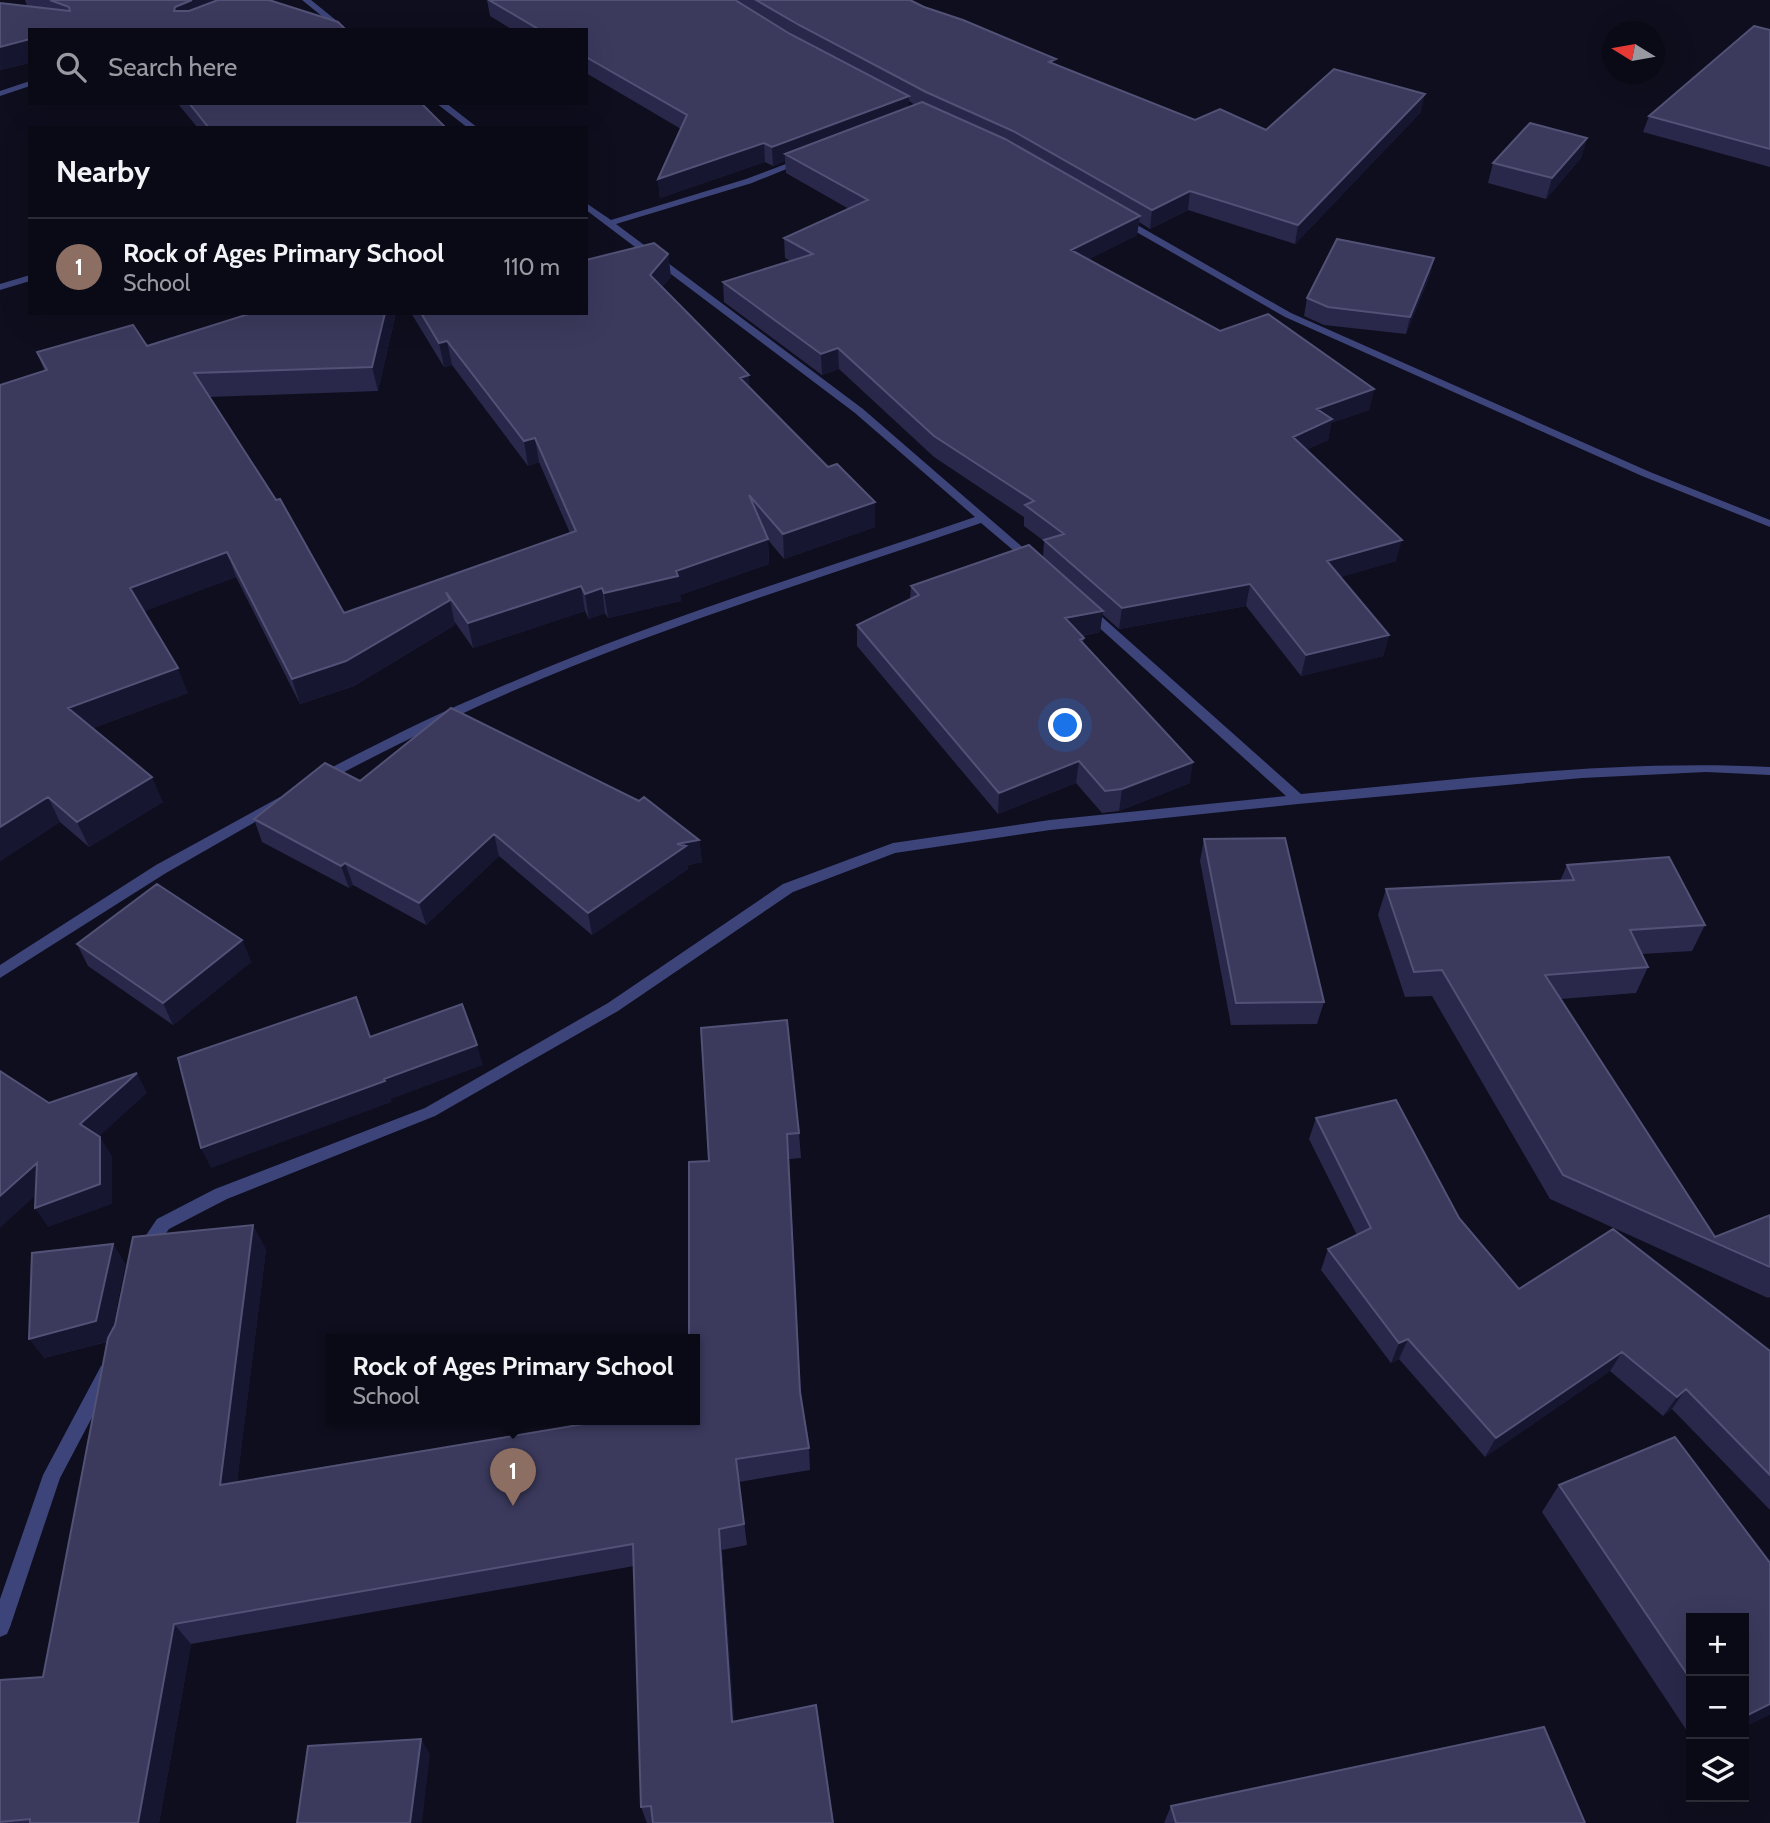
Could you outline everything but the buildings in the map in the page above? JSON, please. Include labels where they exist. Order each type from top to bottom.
[{"type":"street","points":[[306,0],[341,28]]},
{"type":"street","points":[[0,94],[28,84]]},
{"type":"street","points":[[443,105],[471,126]]},
{"type":"street","points":[[611,223],[749,181],[818,155]]},
{"type":"street","points":[[588,207],[859,411],[1044,572]]},
{"type":"street","points":[[1113,215],[1288,315],[1646,474],[1770,524]]},
{"type":"street","points":[[0,287],[28,279]]},
{"type":"street","points":[[314,783],[373,750],[555,668],[984,518]]},
{"type":"street","points":[[1075,599],[1298,799]]},
{"type":"street","points":[[137,1260],[163,1224],[221,1194],[430,1112],[613,1007],[788,888],[893,848],[1050,825],[1298,799],[1582,774],[1706,768],[1770,771]]},
{"type":"street","points":[[0,972],[161,869],[290,796]]},
{"type":"street","points":[[0,1627],[52,1475],[113,1360]]},
{"type":"place","name":"Rock of Ages Primary School","points":[[513,1506]]}]
